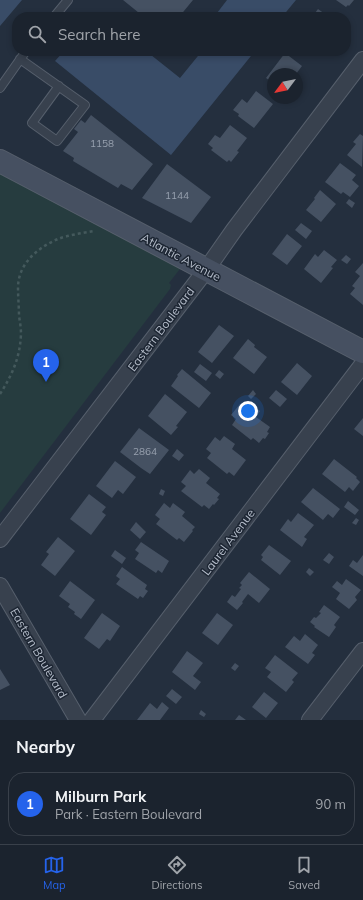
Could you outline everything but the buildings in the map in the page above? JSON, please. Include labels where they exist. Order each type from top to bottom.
[{"type":"main road","name":"Atlantic Avenue","points":[[0,161],[363,352]]},
{"type":"street","name":"Eastern Boulevard","points":[[0,539],[206,270],[234,230],[363,60]]},
{"type":"street","name":"Laurel Avenue","points":[[92,720],[363,364]]},
{"type":"street","name":"Eastern Boulevard","points":[[0,586],[78,720]]},
{"type":"street","points":[[310,720],[363,651]]},
{"type":"lane","points":[[58,12],[68,0]]},
{"type":"lane","points":[[0,88],[22,56]]},
{"type":"lane","points":[[20,59],[59,86],[85,105],[57,141],[32,123],[59,86]]},
{"type":"path","points":[[0,394],[10,377],[19,355],[21,333],[18,286],[21,270],[28,260],[38,250],[59,239],[121,225]]},
{"type":"green space","points":[[0,168],[183,265],[169,283],[171,285],[170,289],[0,513]]},
{"type":"water","points":[[0,0],[22,0],[0,26]]},
{"type":"water","points":[[227,0],[296,0],[286,12],[218,12]]},
{"type":"water","points":[[60,56],[152,56],[180,78],[198,56],[251,56],[171,155],[55,61]]},
{"type":"place","name":"Milburn Park","points":[[46,382]]}]
